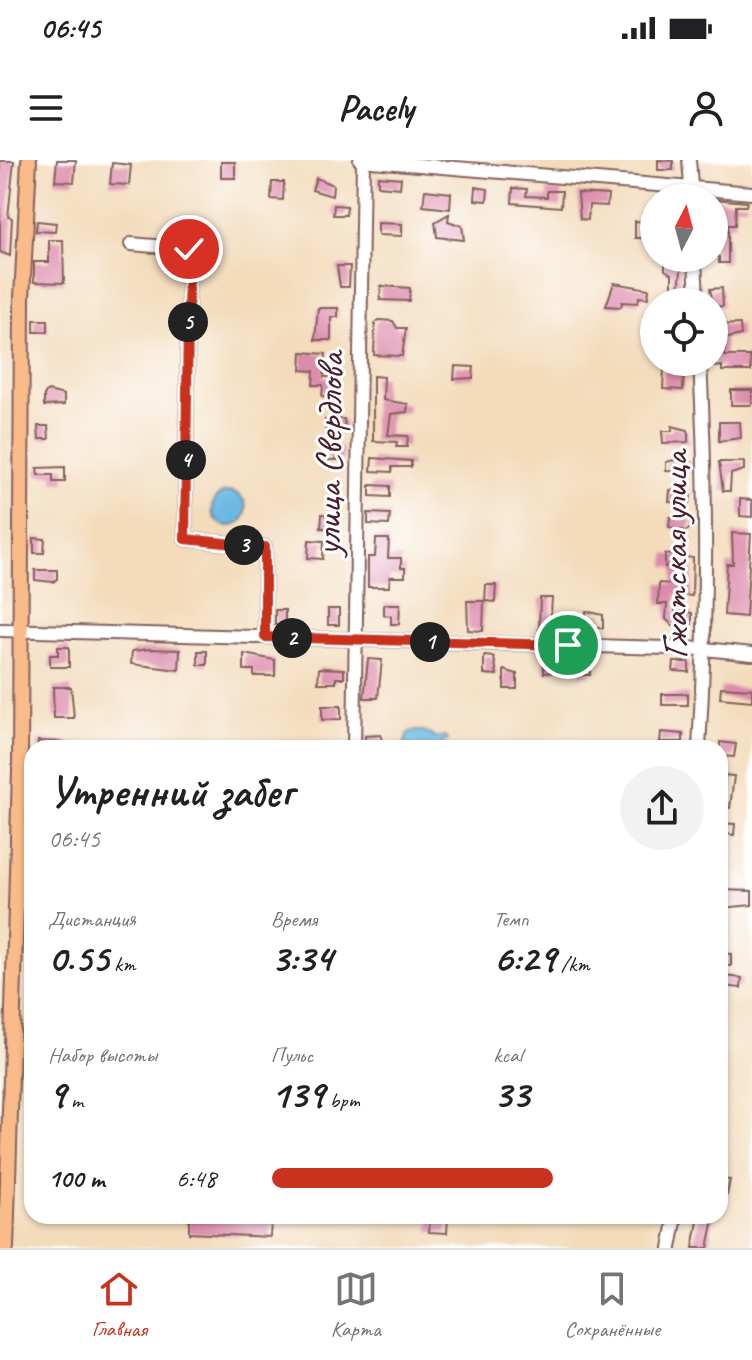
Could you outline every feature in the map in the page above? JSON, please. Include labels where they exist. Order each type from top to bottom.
[{"type":"main road","points":[[25,740],[21,631],[22,298],[29,160]]},
{"type":"main road","points":[[6,1248],[24,820]]},
{"type":"street","points":[[362,160],[640,188]]},
{"type":"street","name":"улица Свердлова","points":[[354,740],[362,160]]},
{"type":"street","points":[[689,160],[690,184]]},
{"type":"street","points":[[728,193],[752,193]]},
{"type":"street","points":[[131,244],[189,249],[185,539],[265,547],[265,637]]},
{"type":"street","name":"Гжатская улица","points":[[699,740],[705,649],[706,464],[701,376]]},
{"type":"street","points":[[0,630],[705,649],[752,654]]},
{"type":"street","points":[[670,1248],[674,1224]]},
{"type":"water","points":[[229,492],[241,497],[246,509],[241,521],[229,526],[217,521],[212,509],[217,497]]},
{"type":"water","points":[[425,731],[435,738],[445,736],[448,740],[406,740],[408,733]]},
{"type":"building","points":[[57,160],[76,160],[74,182],[55,181]]},
{"type":"building","points":[[658,160],[673,161],[673,170],[658,170]]},
{"type":"building","points":[[0,161],[14,161],[8,217],[12,218],[10,256],[0,252]]},
{"type":"building","points":[[221,162],[235,162],[235,178],[221,178]]},
{"type":"building","points":[[112,163],[131,165],[129,185],[110,184]]},
{"type":"building","points":[[378,176],[401,178],[400,188],[378,186]]},
{"type":"building","points":[[316,178],[333,185],[332,196],[312,190]]},
{"type":"building","points":[[272,182],[284,182],[283,200],[271,199]]},
{"type":"building","points":[[476,187],[488,189],[487,201],[475,200]]},
{"type":"building","points":[[513,188],[527,189],[526,196],[547,197],[547,191],[562,191],[561,207],[512,203]]},
{"type":"building","points":[[425,190],[451,193],[450,209],[423,206]]},
{"type":"building","points":[[578,193],[608,195],[607,206],[589,205],[588,220],[580,219]]},
{"type":"building","points":[[728,200],[747,202],[746,206],[736,206],[735,225],[728,225]]},
{"type":"building","points":[[334,205],[347,206],[346,215],[333,215]]},
{"type":"building","points":[[449,214],[448,221],[462,226],[464,240],[437,237],[435,222]]},
{"type":"building","points":[[37,221],[56,223],[55,232],[36,231]]},
{"type":"building","points":[[635,221],[640,221],[640,238],[635,238]]},
{"type":"building","points":[[378,223],[402,224],[402,236],[378,235]]},
{"type":"building","points":[[49,240],[63,240],[64,283],[34,282],[34,262],[49,262]]},
{"type":"building","points":[[337,266],[350,266],[349,287],[340,287]]},
{"type":"building","points":[[668,272],[681,272],[679,288],[672,288],[672,274]]},
{"type":"building","points":[[614,283],[643,288],[640,288],[638,303],[622,302],[621,307],[606,306]]},
{"type":"building","points":[[381,286],[410,288],[409,301],[380,300]]},
{"type":"building","points":[[318,308],[338,308],[338,317],[331,317],[331,340],[315,340]]},
{"type":"building","points":[[34,320],[48,320],[48,332],[34,332]]},
{"type":"building","points":[[379,320],[393,321],[397,328],[406,328],[402,356],[374,355],[375,323]]},
{"type":"building","points":[[728,324],[740,324],[741,335],[728,338]]},
{"type":"building","points":[[302,352],[326,354],[324,377],[337,377],[336,397],[322,396],[323,385],[313,385],[314,371],[301,370]]},
{"type":"building","points":[[728,356],[750,356],[751,371],[728,371]]},
{"type":"building","points":[[455,366],[474,367],[473,378],[454,379]]},
{"type":"building","points":[[373,376],[384,377],[383,400],[408,404],[407,412],[391,414],[388,435],[408,436],[407,447],[396,447],[397,442],[373,441]]},
{"type":"building","points":[[664,376],[684,376],[683,390],[663,389]]},
{"type":"building","points":[[731,390],[752,390],[752,405],[731,405]]},
{"type":"building","points":[[48,391],[64,395],[64,405],[44,406],[44,395]]},
{"type":"building","points":[[344,419],[345,427],[326,432],[325,420]]},
{"type":"building","points":[[719,422],[740,422],[741,438],[719,441]]},
{"type":"building","points":[[38,426],[48,426],[49,439],[39,439]]},
{"type":"building","points":[[672,426],[688,430],[688,442],[663,443],[662,431],[672,431]]},
{"type":"building","points":[[328,447],[343,447],[343,460],[328,460]]},
{"type":"building","points":[[372,458],[411,461],[411,467],[392,467],[392,472],[371,471]]},
{"type":"building","points":[[691,461],[690,472],[666,471],[666,462]]},
{"type":"building","points":[[719,462],[744,462],[744,470],[731,474],[730,491],[723,491]]},
{"type":"building","points":[[65,467],[65,482],[53,482],[53,475],[38,475],[37,468]]},
{"type":"building","points":[[370,485],[390,486],[390,497],[370,496]]},
{"type":"building","points":[[670,490],[691,491],[690,503],[669,502]]},
{"type":"building","points":[[740,499],[752,500],[752,517],[740,516]]},
{"type":"building","points":[[368,513],[390,514],[389,525],[368,524]]},
{"type":"building","points":[[322,514],[335,515],[334,528],[321,528]]},
{"type":"building","points":[[670,517],[691,519],[690,528],[686,531],[669,527]]},
{"type":"building","points":[[732,533],[751,534],[746,617],[724,615],[727,564],[733,564]]},
{"type":"building","points":[[34,538],[45,539],[44,553],[34,553]]},
{"type":"building","points":[[376,539],[389,539],[388,558],[401,558],[401,568],[405,568],[405,577],[390,577],[389,587],[368,587],[368,557],[375,557]]},
{"type":"building","points":[[309,540],[324,541],[323,559],[308,558]]},
{"type":"building","points":[[665,554],[693,558],[692,596],[676,595],[675,612],[692,613],[692,624],[687,626],[672,625],[666,619],[667,604],[658,604],[659,583],[673,584],[674,568],[665,567]]},
{"type":"building","points":[[35,570],[57,570],[57,579],[53,582],[35,580]]},
{"type":"building","points":[[486,585],[496,585],[495,602],[485,601]]},
{"type":"building","points":[[540,598],[552,598],[550,631],[539,630]]},
{"type":"building","points":[[467,601],[484,601],[483,631],[468,630]]},
{"type":"building","points":[[384,604],[400,604],[399,624],[391,624],[391,616],[384,615]]},
{"type":"building","points":[[328,609],[339,609],[339,625],[328,625]]},
{"type":"building","points":[[275,610],[285,610],[285,625],[275,625]]},
{"type":"building","points":[[586,611],[603,615],[603,628],[585,628]]},
{"type":"building","points":[[58,647],[69,647],[69,667],[50,667],[50,655],[58,655]]},
{"type":"building","points":[[180,650],[179,670],[131,664],[132,651]]},
{"type":"building","points":[[198,651],[207,651],[207,665],[198,665]]},
{"type":"building","points":[[244,654],[275,660],[275,676],[254,676],[254,670],[244,670]]},
{"type":"building","points":[[484,656],[494,657],[497,675],[484,674]]},
{"type":"building","points":[[544,658],[555,658],[555,672],[544,673]]},
{"type":"building","points":[[368,659],[382,660],[378,698],[364,698]]},
{"type":"building","points":[[581,660],[590,660],[590,675],[580,675]]},
{"type":"building","points":[[674,662],[689,662],[689,672],[673,671]]},
{"type":"building","points":[[319,668],[344,669],[344,678],[336,678],[336,683],[318,683]]},
{"type":"building","points":[[504,670],[517,674],[517,689],[504,689]]},
{"type":"building","points":[[53,687],[71,687],[74,718],[54,718]]},
{"type":"building","points":[[721,687],[752,689],[752,701],[720,698]]},
{"type":"building","points":[[662,694],[688,694],[688,705],[662,705]]},
{"type":"building","points":[[322,706],[341,706],[341,719],[322,720]]},
{"type":"building","points":[[661,732],[683,734],[683,740],[660,740]]},
{"type":"building","points":[[381,735],[381,740],[365,740],[365,736]]},
{"type":"building","points":[[728,743],[736,744],[734,757],[728,757]]},
{"type":"building","points":[[728,776],[734,776],[728,808]]},
{"type":"building","points":[[728,824],[735,824],[734,835],[728,834]]},
{"type":"building","points":[[728,890],[752,891],[752,905],[728,907]]},
{"type":"building","points":[[728,976],[742,978],[741,988],[728,987]]},
{"type":"building","points":[[189,1224],[271,1224],[270,1237],[189,1233]]},
{"type":"building","points":[[430,1224],[448,1224],[447,1233],[429,1232]]},
{"type":"building","points":[[698,1224],[713,1224],[708,1248],[693,1248]]},
{"type":"route","points":[[189,249],[185,539],[265,547],[265,637],[568,645]]}]
